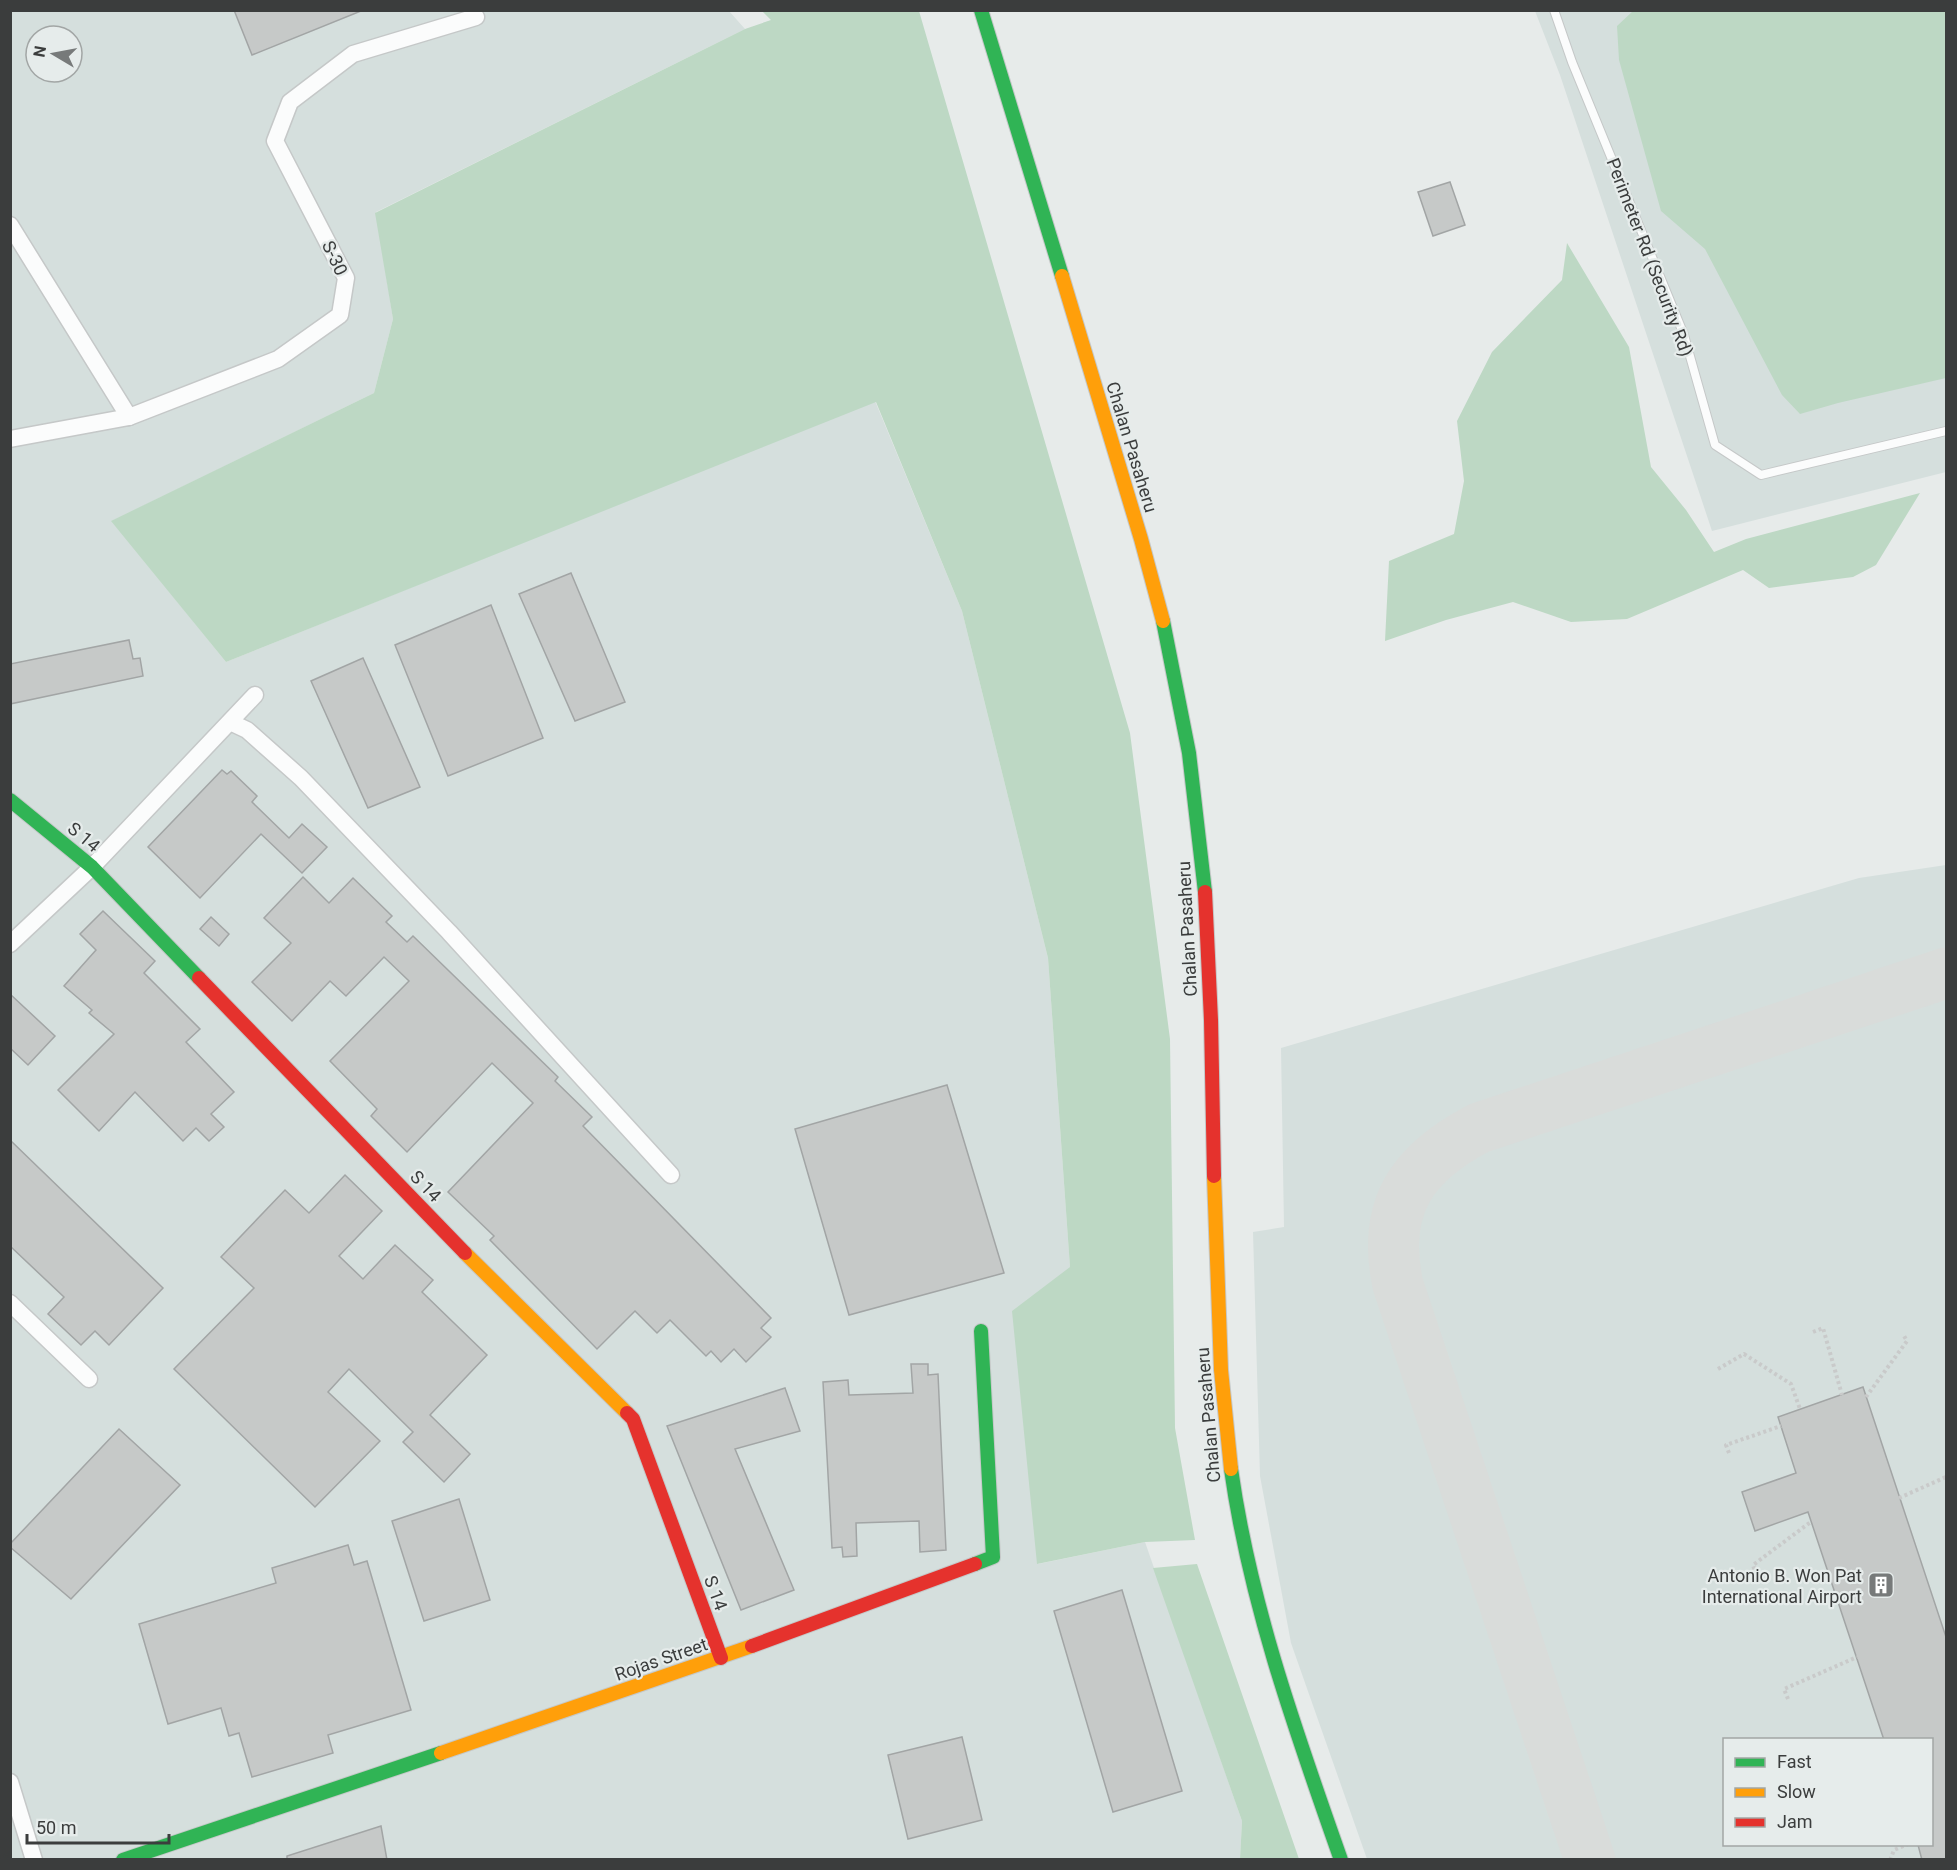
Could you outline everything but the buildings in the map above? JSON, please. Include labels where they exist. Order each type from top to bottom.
[{"type":"street","name":"Chalan Pasaheru","points":[[981,10],[1148,561],[1167,634],[1183,711],[1193,772],[1204,884],[1218,1317],[1227,1442],[1236,1507],[1259,1609],[1284,1693],[1341,1860]]},
{"type":"street","name":"S-30","points":[[10,439],[129,417],[278,359],[340,315],[346,278],[275,141],[290,102],[353,54],[476,17]]},
{"type":"street","points":[[10,225],[129,417]]},
{"type":"street","points":[[10,945],[92,867],[255,695]]},
{"type":"street","points":[[230,722],[247,730],[309,787],[449,932],[671,1175]]},
{"type":"street","name":"S 14","points":[[10,800],[92,867],[465,1252],[633,1419],[721,1658]]},
{"type":"street","points":[[10,1303],[88,1379]]},
{"type":"street","name":"Rojas Street","points":[[123,1860],[721,1658],[993,1557],[981,1330]]},
{"type":"street","points":[[10,1782],[34,1860]]},
{"type":"lane","name":"Perimeter Rd (Security Rd)","points":[[1554,10],[1572,62],[1684,335],[1715,445],[1761,475],[1947,432]]},
{"type":"path","points":[[1813,1332],[1823,1328],[1842,1395]]},
{"type":"path","points":[[1866,1396],[1907,1341],[1903,1334]]},
{"type":"path","points":[[1718,1369],[1743,1354],[1791,1384],[1800,1409]]},
{"type":"path","points":[[1729,1453],[1726,1445],[1781,1426]]},
{"type":"path","points":[[1899,1497],[1947,1477]]},
{"type":"path","points":[[1756,1575],[1753,1565],[1812,1521]]},
{"type":"path","points":[[1788,1699],[1784,1689],[1857,1657]]},
{"type":"path","points":[[1890,1860],[1894,1850],[1905,1846]]},
{"type":"shaded area","points":[[11,11],[729,11],[745,29],[376,212],[393,319],[374,393],[112,521],[226,662],[875,401],[962,611],[1048,958],[1070,1267],[1038,1564],[1145,1542],[1242,1821],[1240,1859],[11,1860]]},
{"type":"shaded area","points":[[1535,11],[1946,11],[1946,472],[1712,531],[1560,75]]},
{"type":"shaded area","name":"Antonio B. Won Pat International Airport","points":[[1946,865],[1946,1859],[1367,1859],[1291,1643],[1260,1476],[1253,1232],[1284,1227],[1281,1048],[1859,878]]},
{"type":"green space","points":[[762,11],[919,11],[1130,733],[1170,1039],[1175,1428],[1195,1540],[1145,1542],[1037,1564],[1012,1311],[1070,1267],[1048,958],[962,611],[876,402],[226,662],[111,521],[374,393],[393,319],[375,213],[745,29],[771,20]]},
{"type":"green space","points":[[1633,11],[1946,11],[1946,378],[1800,414],[1782,395],[1705,249],[1661,211],[1619,60],[1617,26]]},
{"type":"green space","points":[[1567,243],[1629,347],[1651,467],[1686,510],[1714,552],[1746,539],[1920,493],[1876,565],[1853,577],[1769,588],[1743,570],[1627,619],[1571,622],[1513,602],[1446,620],[1385,641],[1389,561],[1454,534],[1464,481],[1457,421],[1492,352],[1562,280]]},
{"type":"green space","points":[[1197,1564],[1299,1859],[1240,1859],[1242,1821],[1153,1568]]},
{"type":"taxiway","points":[[1590,1860],[1398,1285],[1394,1257],[1394,1232],[1398,1210],[1419,1172],[1436,1156],[1479,1128],[1946,973]]},
{"type":"traffic: fast","points":[[981,10],[1062,276]]},
{"type":"traffic: fast","points":[[1163,621],[1189,753],[1205,892]]},
{"type":"traffic: fast","points":[[10,800],[92,867],[199,978]]},
{"type":"traffic: fast","points":[[975,1564],[993,1557],[981,1331]]},
{"type":"traffic: fast","points":[[1231,1469],[1239,1519],[1262,1618],[1291,1716],[1341,1860]]},
{"type":"traffic: fast","points":[[123,1860],[441,1753]]},
{"type":"traffic: slow","points":[[1062,276],[1141,539],[1163,621]]},
{"type":"traffic: slow","points":[[1214,1176],[1221,1370],[1231,1469]]},
{"type":"traffic: slow","points":[[465,1253],[627,1413]]},
{"type":"traffic: slow","points":[[441,1753],[752,1646]]},
{"type":"traffic: jam","points":[[1205,892],[1211,1020],[1214,1176]]},
{"type":"traffic: jam","points":[[199,978],[465,1253]]},
{"type":"traffic: jam","points":[[627,1413],[633,1419],[721,1658]]},
{"type":"traffic: jam","points":[[752,1646],[975,1564]]},
{"type":"place","name":"Antonio B. Won Pat International Airport","points":[[1881,1585]]}]
